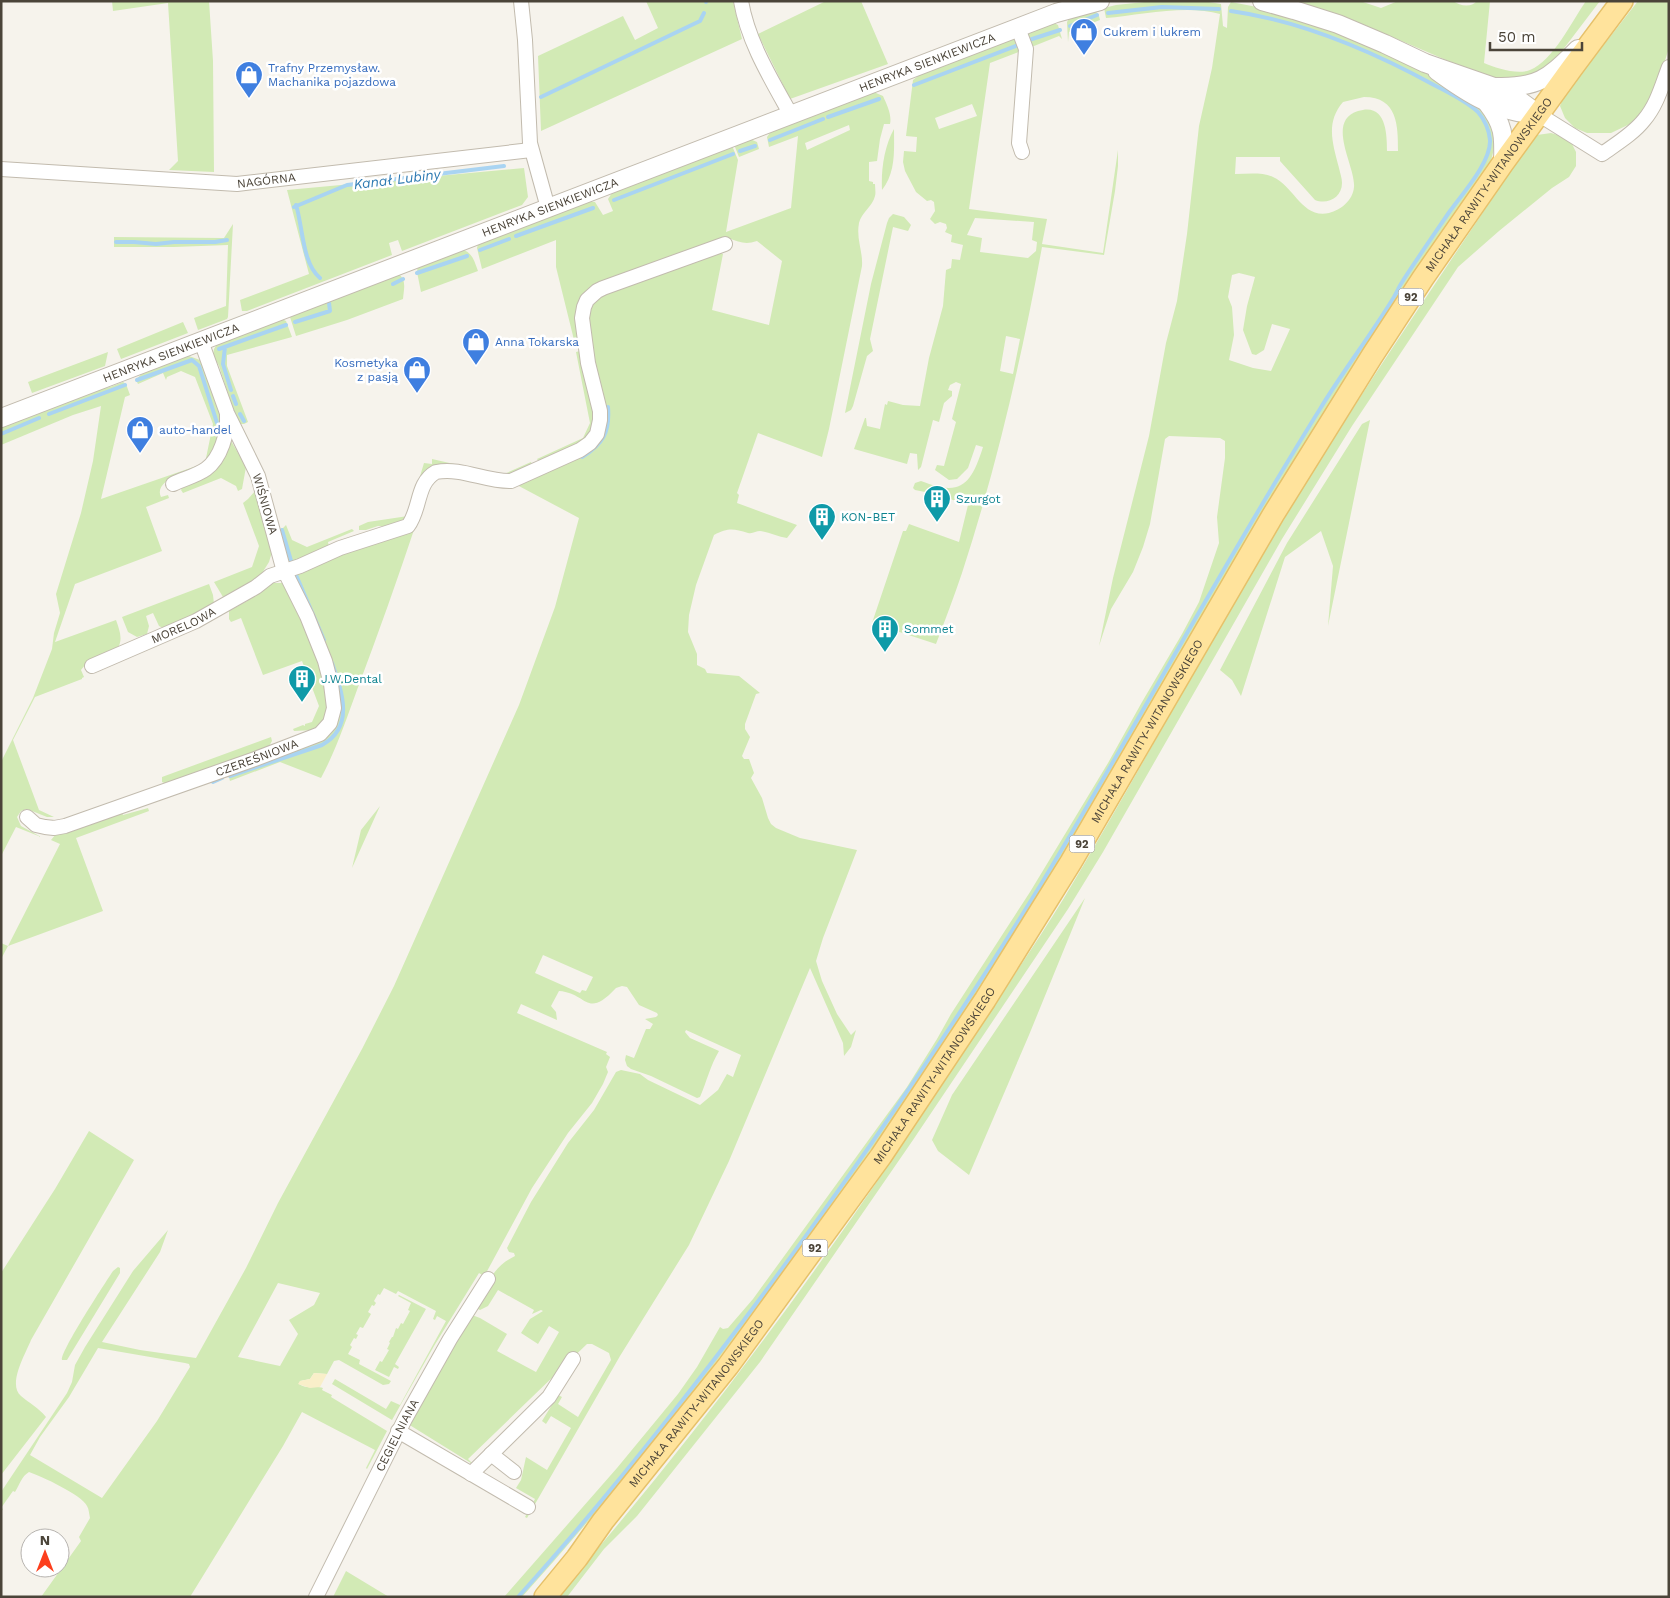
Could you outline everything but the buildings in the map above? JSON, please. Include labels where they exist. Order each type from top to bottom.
[{"type":"main road","name":"MICHAŁA RAWITY-WITANOWSKIEGO","points":[[545,1597],[752,1334],[847,1204],[930,1083],[1010,961],[1095,823],[1237,576],[1324,431],[1418,286],[1503,163],[1616,9]]},
{"type":"main road","name":"MICHAŁA RAWITY-WITANOWSKIEGO","points":[[532,1597],[570,1554],[603,1522]]},
{"type":"street","points":[[521,1],[531,150],[548,208]]},
{"type":"street","points":[[741,1],[748,30],[791,115]]},
{"type":"street","name":"HENRYKA SIENKIEWICZA","points":[[1,418],[1018,28],[1066,10],[1100,1]]},
{"type":"street","points":[[1262,1],[1354,30],[1490,94],[1519,100],[1602,154],[1644,121],[1655,104],[1669,67]]},
{"type":"street","points":[[1490,94],[1531,85],[1552,74],[1616,9]]},
{"type":"street","points":[[1018,28],[1026,49],[1019,143],[1022,152]]},
{"type":"street","points":[[1490,94],[1501,126],[1503,163]]},
{"type":"street","name":"NAGÓRNA","points":[[1,169],[237,184],[531,150]]},
{"type":"street","name":"MORELOWA","points":[[92,666],[196,621],[256,587],[270,576],[300,566],[340,548],[408,526],[416,512],[422,486],[436,472],[448,471],[470,474],[501,481],[518,479],[580,450],[590,443],[599,428],[600,411],[588,363],[582,322],[587,300],[597,291],[725,244]]},
{"type":"street","name":"WIŚNIOWA","points":[[201,342],[226,413],[258,476],[284,571]]},
{"type":"street","name":"WIŚNIOWA","points":[[173,484],[203,471],[215,460],[224,436],[226,413]]},
{"type":"street","points":[[270,576],[276,566],[278,552]]},
{"type":"street","name":"CZEREŚNIOWA","points":[[27,817],[36,825],[54,828],[65,826],[255,759],[320,734],[326,729],[332,720],[334,708],[331,684],[314,633],[284,571]]},
{"type":"street","name":"CEGIELNIANA","points":[[316,1597],[398,1431],[450,1339],[488,1278]]},
{"type":"street","points":[[471,1474],[549,1397],[574,1359]]},
{"type":"street","points":[[398,1431],[528,1508]]},
{"type":"street","points":[[491,1454],[514,1472]]},
{"type":"green space","points":[[112,1],[209,1],[213,61],[214,172],[169,170],[178,161],[168,3],[113,11]]},
{"type":"green space","points":[[646,1],[733,1],[742,39],[541,131],[538,56],[623,16],[635,40],[658,28]]},
{"type":"green space","points":[[826,1],[861,1],[888,64],[790,99],[758,34]]},
{"type":"green space","points":[[1154,1],[1203,1],[1221,4],[1223,26],[1227,28],[1228,7],[1231,2],[1294,16],[1370,46],[1434,78],[1461,94],[1481,110],[1492,124],[1495,139],[1490,164],[1329,405],[1270,501],[1053,873],[910,1094],[766,1296],[630,1471],[522,1597],[504,1597],[617,1468],[678,1394],[697,1367],[720,1327],[723,1329],[728,1328],[753,1299],[907,1087],[951,1014],[1030,892],[1108,763],[1199,602],[1219,543],[1217,517],[1225,458],[1225,441],[1220,438],[1169,436],[1165,439],[1150,524],[1143,547],[1133,572],[1111,609],[1099,646],[1113,578],[1149,436],[1166,343],[1177,301],[1187,234],[1199,126],[1212,68],[1220,14],[1207,11],[1178,10],[1106,18],[1104,8]],"holes":[[[1364,97],[1375,98],[1390,107],[1396,123],[1398,151],[1387,151],[1383,121],[1374,111],[1367,109],[1348,116],[1344,124],[1343,134],[1354,187],[1349,200],[1338,210],[1320,214],[1312,211],[1305,207],[1280,181],[1269,175],[1235,174],[1236,157],[1280,157],[1280,161],[1315,200],[1324,202],[1333,199],[1339,193],[1342,183],[1332,134],[1334,118],[1343,102]],[[1239,273],[1255,277],[1243,330],[1252,354],[1256,355],[1264,350],[1272,324],[1290,329],[1271,371],[1253,368],[1229,360],[1234,335],[1232,307],[1228,297],[1232,275]]]},
{"type":"green space","points":[[1297,1],[1360,1],[1381,8],[1398,1],[1453,1],[1465,6],[1472,5],[1477,1],[1490,1],[1484,63],[1500,69],[1519,72],[1530,70],[1546,58],[1561,40],[1586,1],[1600,1],[1549,68],[1509,83],[1481,75],[1362,24]]},
{"type":"green space","points":[[1638,1],[1669,1],[1669,48],[1658,82],[1646,109],[1632,123],[1611,133],[1587,133],[1575,128],[1565,118],[1560,106],[1564,96]]},
{"type":"green space","points":[[1095,10],[1100,20],[1069,32],[1068,42],[1067,22],[1070,17]]},
{"type":"green space","points":[[1054,23],[1058,25],[1062,39],[1059,36],[1029,48],[1027,34]]},
{"type":"green space","points":[[1009,38],[1015,39],[1021,51],[990,63],[969,209],[1047,219],[1042,244],[1103,253],[1118,150],[1115,191],[1104,255],[1042,247],[1017,370],[997,452],[975,533],[936,644],[872,623],[903,531],[906,531],[909,524],[959,542],[968,505],[913,488],[915,483],[921,481],[946,488],[955,487],[969,479],[974,471],[983,447],[976,445],[968,468],[957,479],[949,480],[935,470],[937,465],[944,466],[956,422],[952,419],[961,384],[956,382],[950,385],[948,390],[952,391],[952,396],[944,403],[939,422],[933,420],[921,467],[918,470],[917,454],[910,453],[907,464],[854,449],[865,418],[867,426],[880,429],[885,404],[887,405],[888,401],[903,405],[920,406],[929,358],[943,306],[946,270],[951,268],[952,259],[960,260],[963,245],[951,242],[952,235],[945,232],[946,224],[940,222],[935,224],[930,219],[935,211],[934,202],[931,200],[927,201],[916,192],[905,171],[903,162],[904,151],[916,152],[917,137],[906,136],[913,80],[922,73]],"holes":[[[972,104],[977,116],[939,129],[935,118]],[[975,218],[1034,222],[1032,240],[1037,242],[1036,251],[1028,258],[980,252],[982,238],[967,235]],[[1006,336],[1020,339],[1013,374],[1000,371]]]},
{"type":"green space","points":[[868,93],[876,93],[883,96],[890,114],[890,124],[884,124],[877,161],[869,162],[869,181],[875,184],[875,195],[874,200],[859,223],[858,234],[862,266],[822,457],[758,433],[737,493],[739,495],[737,503],[797,525],[787,538],[760,531],[750,533],[739,530],[724,531],[714,535],[696,585],[689,615],[688,632],[697,654],[697,665],[705,669],[707,673],[739,676],[760,693],[756,694],[745,724],[745,729],[750,737],[742,756],[744,759],[749,759],[754,773],[751,778],[762,798],[771,824],[800,838],[857,850],[816,961],[822,981],[837,1014],[851,1035],[856,1030],[851,1047],[844,1056],[843,1043],[810,968],[729,1161],[689,1245],[620,1356],[527,1518],[525,1517],[535,1499],[516,1488],[521,1480],[526,1457],[547,1470],[571,1428],[551,1416],[546,1424],[542,1421],[558,1395],[562,1397],[558,1404],[578,1417],[611,1360],[609,1353],[592,1344],[587,1344],[468,1459],[474,1465],[408,1424],[472,1315],[507,1334],[497,1351],[536,1372],[559,1332],[549,1326],[538,1344],[521,1333],[530,1319],[543,1311],[532,1314],[534,1310],[498,1290],[488,1306],[480,1310],[476,1308],[493,1282],[490,1280],[497,1269],[515,1256],[507,1248],[531,1202],[568,1143],[594,1110],[616,1072],[621,1070],[640,1074],[648,1080],[700,1105],[718,1090],[727,1074],[733,1077],[741,1055],[686,1030],[685,1032],[690,1038],[719,1051],[700,1097],[697,1098],[627,1066],[626,1055],[634,1058],[646,1029],[650,1029],[653,1024],[645,1019],[658,1015],[639,1005],[627,987],[622,986],[616,988],[599,1002],[592,1004],[569,993],[559,991],[551,1006],[556,1012],[557,1020],[521,1004],[517,1013],[607,1052],[606,1054],[610,1057],[606,1067],[608,1072],[592,1103],[568,1133],[532,1188],[485,1275],[479,1273],[434,1346],[392,1420],[332,1384],[335,1379],[386,1409],[391,1401],[400,1405],[446,1321],[437,1316],[435,1320],[433,1319],[436,1311],[398,1291],[396,1294],[384,1288],[380,1295],[378,1294],[374,1301],[376,1303],[374,1306],[372,1305],[368,1312],[371,1314],[363,1328],[360,1327],[356,1334],[358,1335],[356,1339],[354,1338],[350,1345],[352,1347],[348,1354],[360,1360],[359,1364],[391,1381],[389,1384],[383,1385],[339,1360],[334,1361],[327,1374],[314,1373],[310,1379],[300,1381],[299,1384],[305,1387],[323,1388],[322,1390],[332,1395],[331,1397],[387,1431],[367,1469],[375,1450],[302,1412],[190,1597],[41,1597],[55,1578],[70,1578],[70,1556],[81,1541],[79,1537],[90,1518],[89,1510],[84,1502],[70,1491],[29,1472],[22,1478],[15,1492],[13,1491],[1,1508],[1,1492],[67,1393],[72,1382],[75,1365],[85,1347],[133,1271],[168,1230],[160,1252],[102,1342],[140,1350],[196,1358],[246,1268],[278,1203],[394,986],[519,705],[555,607],[579,518],[517,485],[509,487],[460,476],[441,476],[433,479],[441,475],[459,474],[478,477],[505,485],[512,484],[579,455],[596,443],[601,435],[604,418],[585,318],[590,303],[602,292],[717,251],[723,254],[712,310],[769,325],[782,261],[757,241],[746,243],[728,238],[601,285],[587,294],[581,302],[579,312],[580,332],[578,342],[575,344],[556,267],[556,240],[482,269],[477,248],[478,244],[586,201],[595,202],[603,215],[613,211],[608,199],[614,190],[730,146],[733,148],[738,160],[726,232],[791,208],[798,136],[769,147],[767,137],[772,130]],"holes":[[[849,125],[850,130],[807,150],[805,143]],[[543,955],[593,977],[586,991],[582,990],[580,993],[535,973]],[[278,1283],[320,1293],[314,1305],[289,1320],[298,1334],[280,1366],[238,1357]],[[98,1348],[185,1363],[189,1364],[190,1367],[157,1421],[102,1498],[30,1455],[40,1437],[69,1397]]]},
{"type":"green space","points":[[894,129],[892,169],[887,183],[882,190],[884,159]]},
{"type":"green space","points":[[1551,133],[1564,137],[1572,144],[1576,152],[1576,166],[1569,177],[1552,188],[1458,267],[1352,426],[1282,539],[1103,852],[1068,909],[913,1140],[760,1362],[637,1516],[604,1549],[567,1597],[556,1597],[666,1466],[770,1332],[917,1123],[1064,898],[1247,580],[1334,438],[1522,154],[1537,135]]},
{"type":"green space","points":[[750,139],[757,142],[759,149],[739,157],[735,147],[736,143]]},
{"type":"green space","points":[[524,168],[528,197],[522,205],[402,251],[398,240],[389,243],[392,255],[247,311],[242,311],[240,300],[309,274],[287,190]]},
{"type":"green space","points":[[893,214],[904,217],[911,225],[908,231],[893,227],[870,339],[873,351],[867,356],[853,406],[851,410],[845,413],[871,284],[887,223]]},
{"type":"green space","points":[[233,224],[228,317],[198,330],[194,318],[226,306],[228,245],[114,247],[114,237],[224,238]]},
{"type":"green space","points":[[461,249],[470,254],[478,271],[421,292],[417,272],[418,265]]},
{"type":"green space","points":[[397,273],[404,281],[403,299],[347,320],[296,336],[291,315]]},
{"type":"green space","points":[[282,319],[286,321],[292,337],[227,355],[227,366],[248,422],[241,424],[236,418],[219,366],[213,355],[214,349],[217,344]]},
{"type":"green space","points":[[183,322],[188,333],[121,359],[117,349]]},
{"type":"green space","points":[[580,351],[596,407],[592,438],[539,462],[537,459],[583,438],[590,423],[576,352]]},
{"type":"green space","points":[[108,352],[105,366],[32,393],[28,382]]},
{"type":"green space","points":[[189,356],[200,360],[211,385],[220,417],[221,433],[219,440],[209,462],[169,480],[160,491],[161,497],[168,495],[169,498],[146,507],[162,551],[75,584],[55,642],[116,620],[120,634],[119,646],[117,649],[98,657],[84,666],[81,670],[84,677],[82,679],[35,697],[13,740],[39,810],[54,817],[47,817],[27,809],[21,811],[17,817],[21,826],[41,837],[16,827],[1,856],[1,762],[33,698],[52,649],[54,633],[60,613],[56,594],[81,513],[93,461],[101,406],[73,415],[1,445],[1,425],[89,391],[110,387],[123,382],[126,384],[130,395],[125,397],[101,499],[205,463],[213,424],[195,377],[181,371],[167,377],[166,380],[163,373],[138,384],[136,380],[153,366],[174,358]]},
{"type":"green space","points":[[1370,420],[1328,626],[1333,566],[1321,531],[1285,557],[1241,696],[1232,680],[1220,670],[1287,543],[1362,424]]},
{"type":"green space","points":[[230,439],[246,467],[242,489],[238,491],[236,486],[221,478],[183,493],[181,490],[183,486]]},
{"type":"green space","points":[[432,459],[502,475],[531,462],[532,465],[515,478],[441,467],[408,519],[389,527],[378,526],[359,530],[359,526],[368,522],[408,516],[424,463],[432,464]]},
{"type":"green space","points":[[256,490],[271,540],[272,552],[269,562],[259,578],[223,597],[214,582],[252,567],[259,546],[243,503]]},
{"type":"green space","points":[[417,521],[345,724],[321,778],[280,762],[230,781],[228,774],[318,742],[337,718],[292,575]]},
{"type":"green space","points":[[278,524],[280,531],[286,525],[292,540],[307,547],[352,529],[354,531],[328,542],[328,549],[289,563]]},
{"type":"green space","points":[[270,583],[283,583],[311,634],[330,693],[325,722],[314,730],[294,731],[293,729],[312,722],[319,706],[302,661],[263,675],[241,618],[231,622],[229,619],[229,611],[247,601]]},
{"type":"green space","points":[[209,584],[214,604],[210,607],[165,629],[159,626],[153,613],[146,616],[149,626],[147,634],[137,637],[128,632],[122,617]]},
{"type":"green space","points":[[271,737],[272,741],[268,748],[167,784],[162,782],[162,777]]},
{"type":"green space","points":[[380,806],[352,868],[361,830]]},
{"type":"green space","points":[[148,808],[149,811],[76,838],[103,911],[8,946],[60,844],[51,840],[56,834],[121,811],[123,815]]},
{"type":"green space","points":[[1085,898],[969,1175],[938,1151],[932,1140],[952,1095]]},
{"type":"green space","points":[[1,943],[8,946],[1,959]]},
{"type":"green space","points":[[89,1131],[134,1160],[31,1340],[22,1360],[17,1376],[17,1391],[46,1417],[1,1475],[1,1273],[55,1189]]},
{"type":"green space","points":[[118,1267],[120,1268],[120,1273],[67,1360],[62,1360],[68,1344],[84,1317],[113,1271]]},
{"type":"green space","points":[[399,1295],[426,1309],[395,1364],[399,1367],[398,1369],[394,1367],[389,1377],[375,1370],[389,1350],[387,1349],[389,1342],[396,1328],[398,1329],[401,1323],[403,1324],[410,1311],[408,1310],[411,1303]]},
{"type":"green space","points":[[346,1571],[389,1597],[333,1597]]},
{"type":"sand","points":[[314,1373],[327,1374],[320,1387],[310,1388],[298,1384],[300,1381],[310,1379]]},
{"type":"waterway","points":[[1108,13],[1162,7],[1219,9]]},
{"type":"waterway","points":[[518,1597],[614,1486],[706,1370],[802,1242],[908,1090],[977,986],[1043,881],[1284,467],[1394,297],[1399,286],[1475,177],[1486,158],[1490,140],[1484,121],[1478,112],[1457,97],[1386,60],[1335,39],[1284,22],[1231,11]]},
{"type":"waterway","name":"Kanał Lubiny","points":[[541,97],[700,21],[704,13]]},
{"type":"waterway","points":[[1070,26],[1097,15]]},
{"type":"waterway","points":[[1029,40],[1060,30]]},
{"type":"waterway","points":[[914,85],[1018,45]]},
{"type":"waterway","points":[[828,117],[879,99]]},
{"type":"waterway","points":[[770,140],[823,119]]},
{"type":"waterway","points":[[740,151],[755,146]]},
{"type":"waterway","points":[[614,200],[733,154]]},
{"type":"waterway","name":"Kanał Lubiny","points":[[294,207],[347,185],[504,166]]},
{"type":"waterway","points":[[296,205],[306,254],[314,271],[320,278]]},
{"type":"waterway","points":[[516,236],[593,208]]},
{"type":"waterway","points":[[480,250],[509,239]]},
{"type":"waterway","name":"Kanał Lubiny","points":[[116,242],[156,244],[227,240]]},
{"type":"waterway","points":[[417,273],[467,256]]},
{"type":"waterway","points":[[393,284],[403,279]]},
{"type":"waterway","points":[[295,322],[330,311],[329,303]]},
{"type":"waterway","points":[[219,349],[286,325]]},
{"type":"waterway","points":[[225,347],[223,364],[231,390]]},
{"type":"waterway","points":[[137,380],[192,360],[199,366],[217,423]]},
{"type":"waterway","points":[[49,414],[125,385]]},
{"type":"waterway","points":[[233,396],[236,404]]},
{"type":"waterway","points":[[582,457],[595,447],[604,436],[608,424],[608,407]]},
{"type":"waterway","points":[[240,414],[244,421]]},
{"type":"waterway","points":[[1,434],[39,418]]},
{"type":"waterway","points":[[282,530],[292,564]]},
{"type":"waterway","points":[[296,575],[324,640]]},
{"type":"waterway","points":[[230,776],[322,745],[332,737],[339,729],[343,708],[342,697],[332,663]]},
{"type":"waterway","points":[[213,782],[222,778]]},
{"type":"place","name":"Cukrem i lukrem","points":[[1084,56]]},
{"type":"place","name":"Trafny Przemysław. Machanika pojazdowa","points":[[249,99]]},
{"type":"place","name":"Anna Tokarska","points":[[476,366]]},
{"type":"place","name":"Kosmetyka z pasją","points":[[417,394]]},
{"type":"place","name":"auto-handel","points":[[140,454]]},
{"type":"place","name":"Szurgot","points":[[937,523]]},
{"type":"place","name":"KON-BET","points":[[822,541]]},
{"type":"place","name":"Sommet","points":[[885,653]]},
{"type":"place","name":"J.W.Dental","points":[[302,703]]}]
